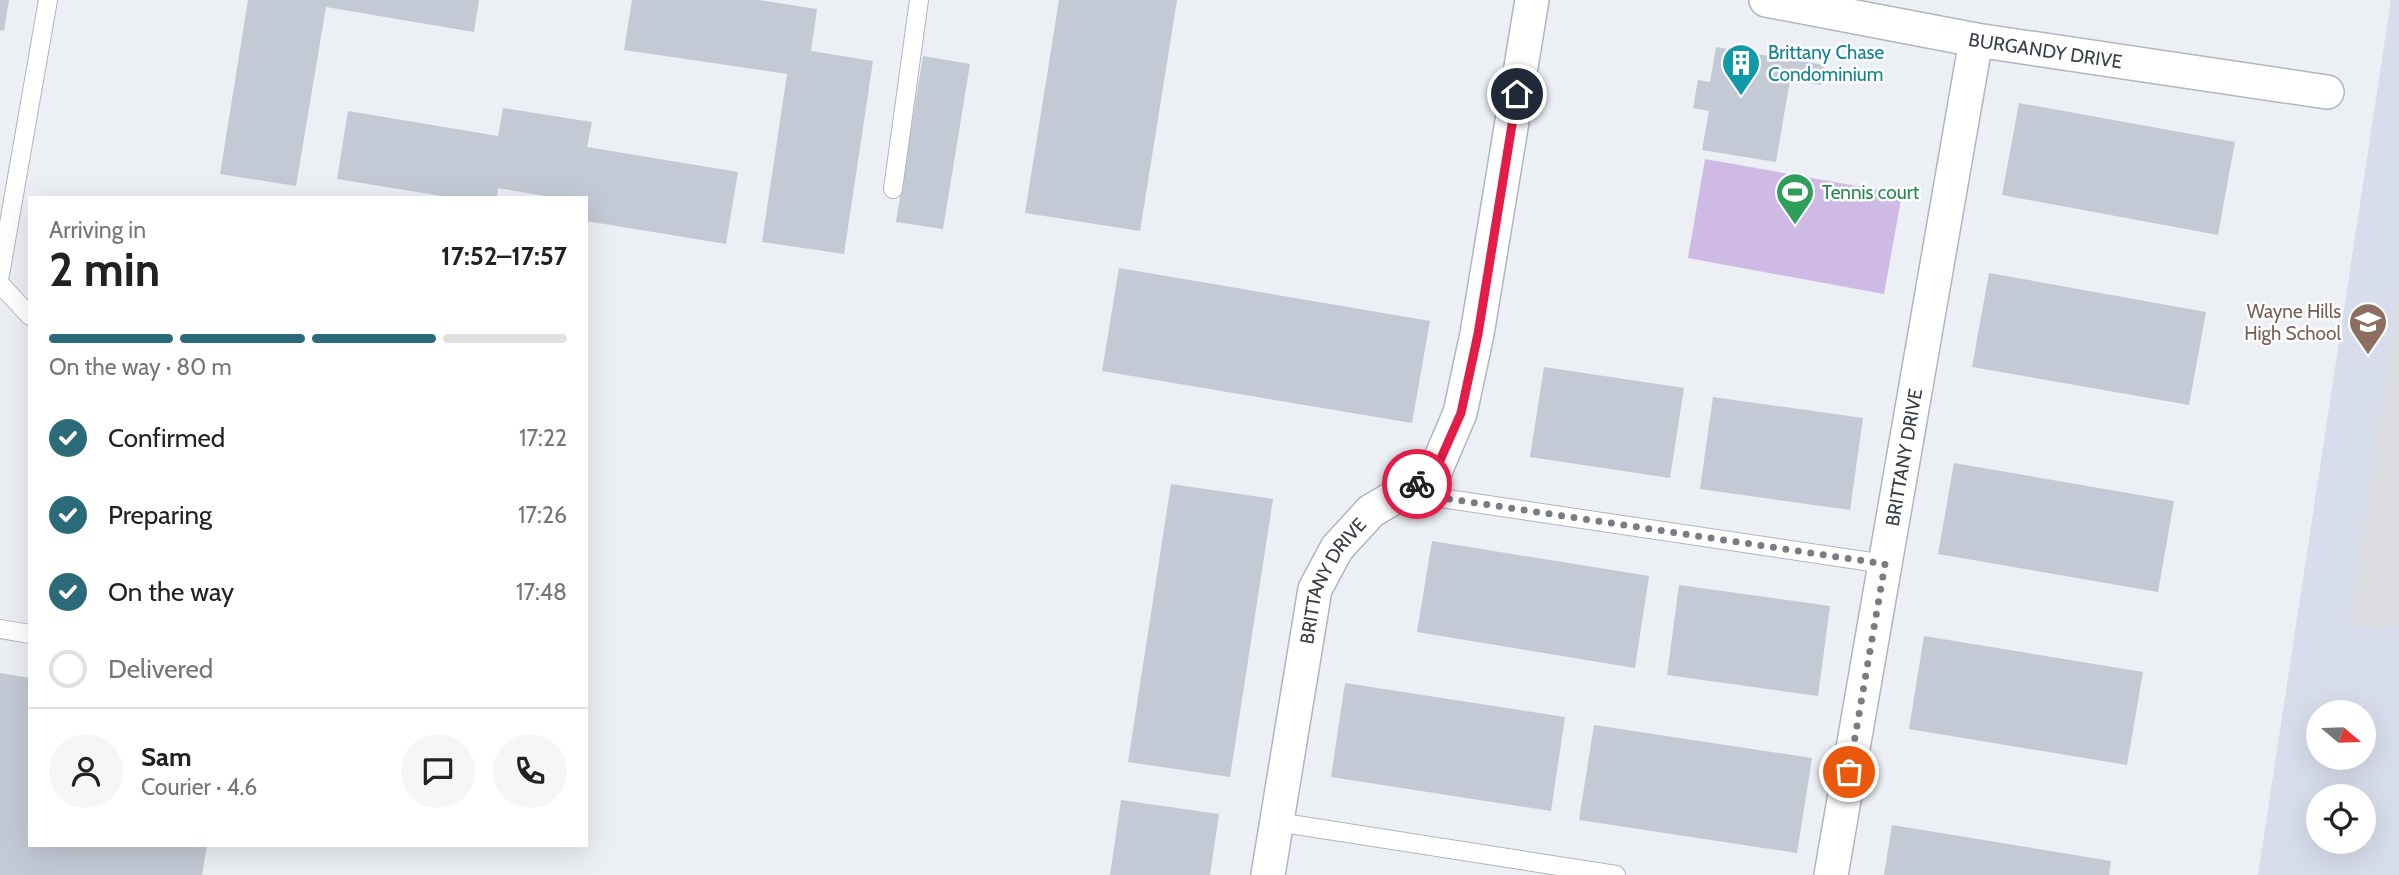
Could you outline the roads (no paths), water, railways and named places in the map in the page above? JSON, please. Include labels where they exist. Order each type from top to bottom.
[{"type":"street","name":"BRITTANY DRIVE","points":[[1268,875],[1315,589],[1337,548],[1371,511],[1434,474],[1461,413],[1478,334],[1532,0]]},
{"type":"street","name":"BURGANDY DRIVE","points":[[1766,0],[1976,40],[2327,92]]},
{"type":"street","name":"BRITTANY DRIVE","points":[[1831,875],[1976,40]]},
{"type":"lane","points":[[0,275],[4,226],[48,0]]},
{"type":"lane","points":[[893,189],[919,0]]},
{"type":"lane","points":[[0,284],[28,314]]},
{"type":"lane","points":[[1403,492],[1885,564]]},
{"type":"lane","points":[[0,629],[28,634]]},
{"type":"lane","points":[[1277,822],[1616,875]]},
{"type":"place","name":"Brittany Chase Condominium","points":[[1741,97]]},
{"type":"place","name":"Tennis court","points":[[1795,226]]},
{"type":"place","name":"Wayne Hills High School","points":[[2368,356]]}]
